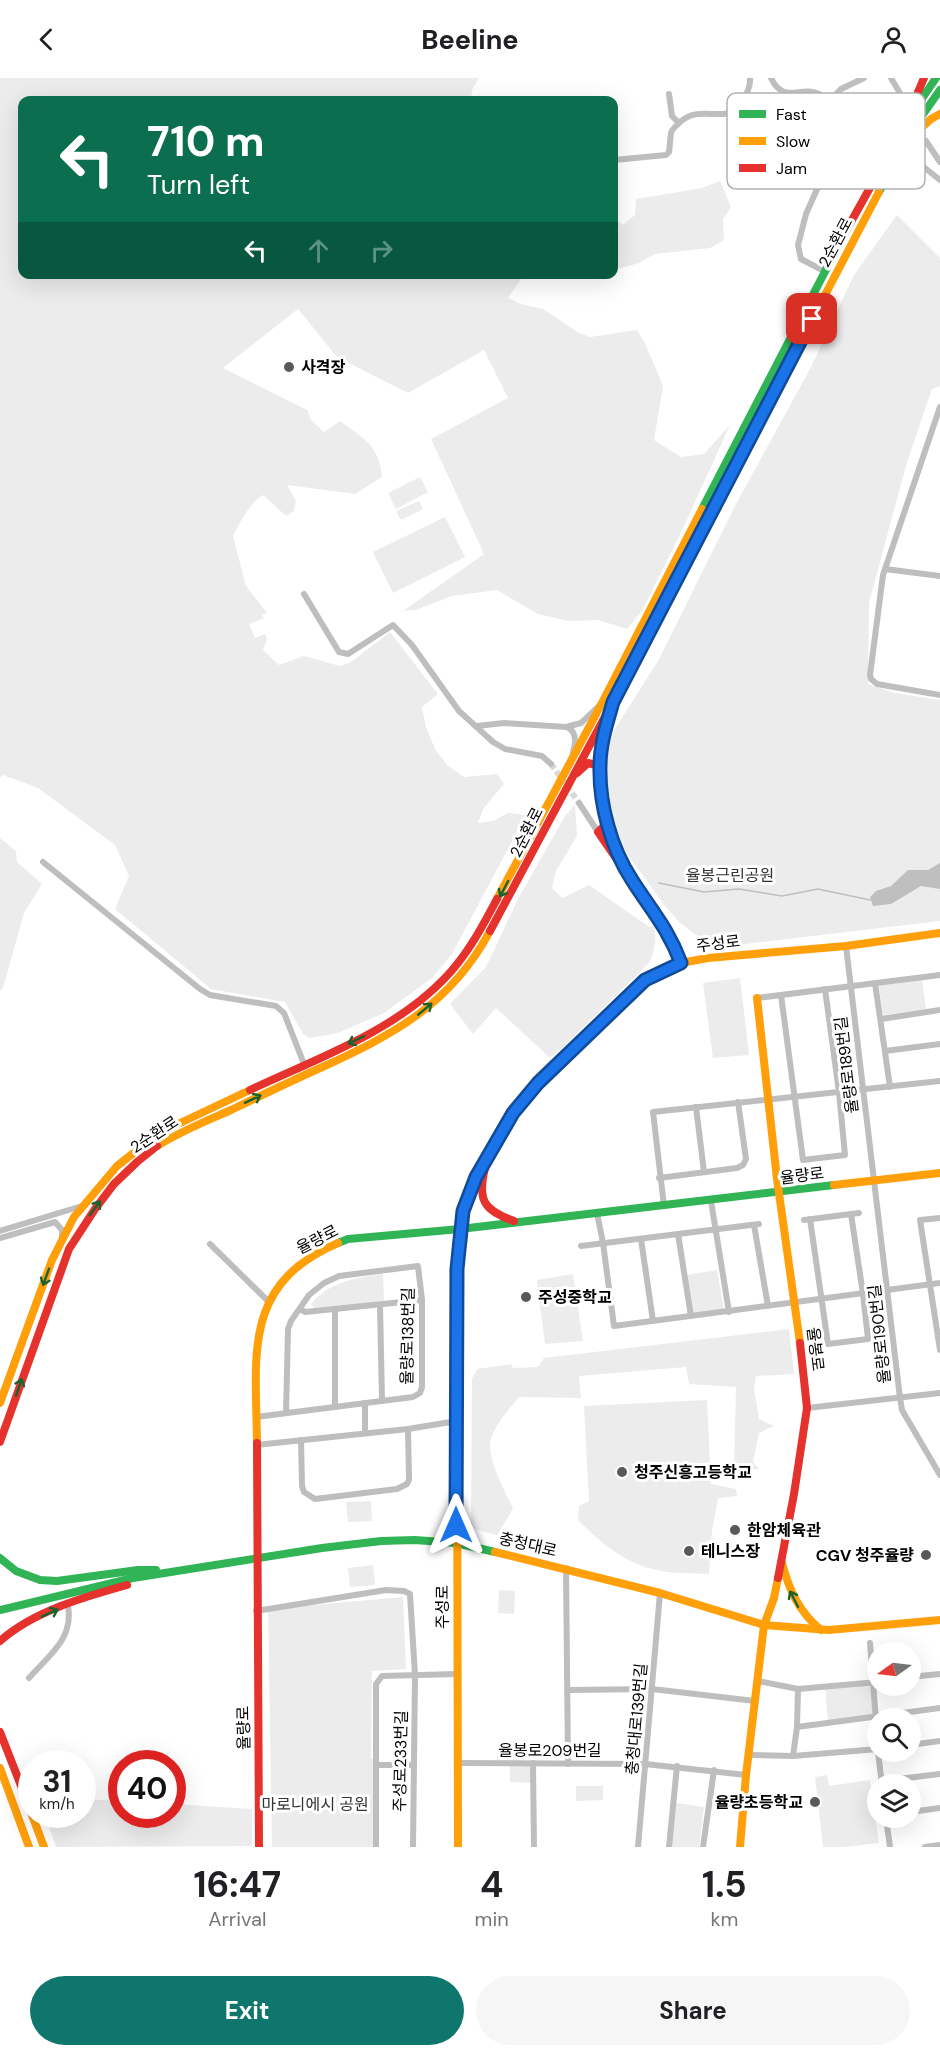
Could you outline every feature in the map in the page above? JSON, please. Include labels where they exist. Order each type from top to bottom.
[{"type":"main road","points":[[918,93],[924,78]]},
{"type":"main road","name":"2순환로","points":[[925,94],[936,78]]},
{"type":"main road","name":"2순환로","points":[[925,112],[940,90]]},
{"type":"main road","points":[[925,124],[940,114]]},
{"type":"main road","name":"2순환로","points":[[0,1403],[52,1260],[74,1217],[117,1166],[159,1133],[360,1038],[400,1016],[446,978],[460,961],[483,927],[602,703],[824,271],[869,189]]},
{"type":"main road","name":"2순환로","points":[[0,1442],[69,1249],[84,1222],[104,1195],[128,1171],[161,1144],[192,1127],[363,1048],[410,1022],[433,1003],[462,972],[486,939],[882,189]]},
{"type":"main road","points":[[613,702],[600,766],[605,817],[604,826],[598,832],[655,911],[673,940],[681,963]]},
{"type":"main road","points":[[572,778],[588,763],[600,766]]},
{"type":"main road","points":[[605,817],[631,879]]},
{"type":"main road","name":"주성로","points":[[458,1847],[457,1269],[463,1211],[476,1177],[513,1113],[538,1083],[645,980],[681,963],[708,958],[846,946],[940,933]]},
{"type":"main road","name":"율봉로","points":[[740,1847],[764,1625],[774,1598],[794,1494],[807,1408],[757,998]]},
{"type":"main road","points":[[487,1157],[482,1180],[483,1201],[495,1214],[517,1222]]},
{"type":"main road","name":"율량로","points":[[259,1847],[256,1348],[263,1312],[275,1290],[293,1269],[317,1252],[348,1239],[460,1229],[940,1173]]},
{"type":"main road","name":"충청대로","points":[[0,1610],[133,1578],[381,1540],[415,1540],[456,1543],[566,1568],[660,1593],[764,1625],[822,1630],[870,1628],[940,1620]]},
{"type":"main road","points":[[0,1558],[16,1571],[40,1580],[57,1581],[138,1570],[181,1571]]},
{"type":"main road","points":[[781,1560],[798,1607],[822,1630]]},
{"type":"main road","points":[[0,1641],[12,1630],[106,1590],[181,1571]]},
{"type":"main road","points":[[0,1732],[18,1779]]},
{"type":"main road","points":[[0,1768],[29,1847]]},
{"type":"main road","points":[[37,1828],[44,1847]]},
{"type":"street","points":[[748,93],[750,78]]},
{"type":"street","points":[[771,78],[781,92],[814,93]]},
{"type":"street","points":[[837,93],[855,80],[864,78]]},
{"type":"street","points":[[891,78],[900,93]]},
{"type":"street","points":[[669,94],[672,116],[679,123]]},
{"type":"street","points":[[618,160],[666,155],[669,152],[671,132],[692,114],[727,113]]},
{"type":"street","points":[[926,141],[940,162]]},
{"type":"street","points":[[925,168],[940,180]]},
{"type":"street","points":[[817,189],[806,214],[798,245],[801,259],[824,271]]},
{"type":"street","points":[[940,407],[883,575],[870,667],[870,679],[873,682],[940,695]]},
{"type":"street","points":[[885,569],[940,576]]},
{"type":"street","points":[[304,594],[339,652],[348,654],[393,625],[412,645],[459,711],[493,742],[505,749],[542,756],[551,764]]},
{"type":"street","points":[[566,727],[581,723],[602,703]]},
{"type":"street","points":[[477,726],[504,723],[572,729],[576,745],[570,762]]},
{"type":"street","points":[[579,803],[598,832]]},
{"type":"street","points":[[43,862],[200,989],[210,995],[276,1006],[285,1013],[304,1064]]},
{"type":"street","name":"율량로189번길","points":[[846,946],[874,1181]]},
{"type":"street","points":[[757,998],[940,975]]},
{"type":"street","points":[[876,983],[890,1087]]},
{"type":"street","points":[[781,995],[803,1160],[844,1155],[839,1092],[825,989]]},
{"type":"street","points":[[881,1019],[940,1010]]},
{"type":"street","points":[[885,1051],[940,1044]]},
{"type":"street","points":[[664,1206],[653,1112],[940,1081]]},
{"type":"street","points":[[659,1178],[736,1168],[743,1165],[746,1159],[738,1102]]},
{"type":"street","points":[[696,1107],[704,1172]]},
{"type":"street","name":"율량로190번길","points":[[874,1181],[902,1410],[940,1475]]},
{"type":"street","points":[[711,1201],[729,1312]]},
{"type":"street","points":[[0,1231],[85,1204]]},
{"type":"street","points":[[597,1213],[614,1326],[940,1283]]},
{"type":"street","points":[[851,1214],[868,1339],[828,1344],[807,1220],[851,1214],[859,1213]]},
{"type":"street","points":[[940,1218],[920,1220],[940,1350]]},
{"type":"street","points":[[0,1238],[55,1222],[62,1230],[62,1240]]},
{"type":"street","points":[[580,1246],[757,1225],[768,1306]]},
{"type":"street","points":[[678,1234],[691,1316]]},
{"type":"street","points":[[641,1239],[653,1321]]},
{"type":"street","points":[[210,1244],[269,1302]]},
{"type":"street","name":"율량로138번길","points":[[256,1417],[413,1397],[420,1394],[422,1387],[422,1300],[418,1266],[339,1276],[324,1283],[309,1295],[291,1321],[286,1340],[286,1413]]},
{"type":"street","points":[[300,1309],[305,1312],[335,1310],[422,1300]]},
{"type":"street","name":"율량로138번길","points":[[380,1305],[382,1401]]},
{"type":"street","points":[[335,1310],[335,1407]]},
{"type":"street","points":[[807,1408],[940,1393]]},
{"type":"street","points":[[365,1403],[365,1433]]},
{"type":"street","points":[[256,1445],[408,1429],[457,1421]]},
{"type":"street","points":[[301,1440],[302,1486],[304,1492],[315,1499],[397,1489],[407,1484],[409,1480],[408,1429]]},
{"type":"street","points":[[566,1568],[568,1764]]},
{"type":"street","name":"주성로233번길","points":[[256,1611],[386,1590],[404,1591],[410,1594],[415,1675],[413,1847]]},
{"type":"street","name":"충청대로139번길","points":[[638,1847],[660,1593]]},
{"type":"street","points":[[29,1678],[69,1630],[68,1605]]},
{"type":"street","points":[[415,1675],[457,1674]]},
{"type":"street","points":[[921,1676],[940,1674]]},
{"type":"street","name":"주성로233번길","points":[[376,1847],[376,1684],[381,1676],[415,1675]]},
{"type":"street","points":[[758,1681],[798,1689],[867,1683]]},
{"type":"street","points":[[568,1690],[652,1689],[755,1701]]},
{"type":"street","points":[[793,1756],[797,1727],[798,1689]]},
{"type":"street","points":[[921,1711],[940,1708]]},
{"type":"street","points":[[797,1727],[867,1717]]},
{"type":"street","points":[[921,1744],[940,1741]]},
{"type":"street","points":[[749,1755],[793,1756],[867,1750]]},
{"type":"street","name":"율봉로209번길","points":[[458,1763],[645,1764],[746,1775]]},
{"type":"street","points":[[533,1763],[534,1847]]},
{"type":"street","points":[[377,1765],[413,1765]]},
{"type":"street","points":[[669,1847],[677,1766]]},
{"type":"street","points":[[703,1847],[714,1770]]},
{"type":"street","points":[[921,1777],[940,1774]]},
{"type":"street","points":[[921,1810],[940,1808]]},
{"type":"street","points":[[887,1828],[890,1847]]},
{"type":"street","points":[[925,1847],[940,1845]]},
{"type":"green space","points":[[0,78],[479,78],[471,96],[18,96],[18,279],[521,279],[508,298],[521,304],[543,309],[579,333],[590,337],[637,330],[663,386],[654,440],[681,457],[704,454],[730,425],[642,611],[627,629],[598,620],[568,621],[538,614],[497,590],[452,596],[416,610],[403,611],[484,554],[431,439],[508,398],[484,350],[408,393],[337,357],[298,309],[223,368],[307,410],[311,420],[324,432],[340,421],[363,438],[374,450],[378,457],[382,477],[355,494],[287,485],[296,501],[294,511],[286,516],[263,495],[245,514],[233,536],[246,586],[267,613],[262,615],[264,618],[249,624],[255,638],[265,634],[267,639],[263,650],[279,665],[304,656],[340,666],[351,662],[390,632],[438,694],[422,707],[426,727],[435,749],[447,765],[464,777],[497,774],[504,784],[483,809],[478,823],[493,821],[508,813],[526,815],[452,954],[432,978],[384,1013],[338,1033],[310,1038],[303,1034],[285,1002],[211,989],[115,909],[129,876],[115,845],[38,788],[3,775],[0,778]]},
{"type":"green space","points":[[720,181],[731,207],[723,219],[724,240],[710,248],[655,254],[639,263],[618,269],[618,221],[623,225],[635,215],[636,199],[702,188]]},
{"type":"green space","name":"율봉근린공원","points":[[897,215],[940,258],[940,386],[932,389],[907,462],[869,603],[868,684],[895,693],[940,700],[940,921],[737,945],[717,942],[696,935],[679,922],[627,854],[614,823],[603,756],[615,729],[658,661],[736,504],[810,369],[854,275]]},
{"type":"green space","points":[[420,477],[428,492],[396,509],[388,493]]},
{"type":"green space","points":[[419,501],[423,509],[401,520],[396,511]]},
{"type":"green space","points":[[445,517],[465,557],[393,593],[373,552]]},
{"type":"green space","points":[[575,805],[577,836],[556,871],[552,888],[562,898],[589,885],[649,927],[654,926],[655,940],[649,963],[550,1058],[496,1008],[473,1034],[450,1004],[486,967],[518,899],[565,816]]},
{"type":"green space","points":[[0,838],[16,851],[17,862],[42,884],[24,913],[3,988],[0,991]]},
{"type":"green space","points":[[740,978],[749,1055],[713,1058],[703,983]]},
{"type":"green space","points":[[922,980],[926,1009],[883,1015],[879,986]]},
{"type":"green space","points":[[717,1270],[724,1309],[694,1314],[687,1275]]},
{"type":"green space","points":[[383,1274],[384,1302],[314,1308],[311,1304],[326,1291],[343,1282]]},
{"type":"green space","points":[[573,1274],[583,1341],[545,1344],[537,1280]]},
{"type":"green space","points":[[789,1329],[794,1374],[756,1376],[754,1389],[759,1419],[774,1426],[759,1433],[753,1462],[759,1469],[734,1470],[736,1387],[689,1384],[686,1367],[579,1376],[581,1398],[519,1397],[501,1420],[491,1440],[491,1454],[513,1509],[497,1535],[471,1528],[472,1379],[477,1369],[511,1364],[513,1368],[538,1367],[544,1358]]},
{"type":"green space","points":[[707,1400],[711,1484],[736,1489],[737,1496],[718,1498],[712,1531],[709,1574],[676,1573],[634,1563],[604,1544],[578,1520],[579,1506],[589,1501],[584,1406]]},
{"type":"green space","points":[[371,1501],[372,1521],[348,1522],[346,1502]]},
{"type":"green space","points":[[373,1565],[375,1585],[350,1587],[348,1568]]},
{"type":"green space","points":[[499,1590],[515,1591],[514,1614],[498,1613]]},
{"type":"green space","name":"마로니에시 공원","points":[[403,1597],[406,1669],[372,1671],[373,1847],[272,1847],[268,1609]]},
{"type":"green space","points":[[867,1682],[867,1696],[873,1696],[874,1708],[867,1708],[867,1717],[828,1722],[825,1686]]},
{"type":"green space","points":[[497,1750],[523,1751],[523,1761],[497,1760]]},
{"type":"green space","points":[[510,1765],[531,1766],[531,1783],[510,1782]]},
{"type":"green space","points":[[827,1775],[829,1786],[867,1780],[867,1828],[877,1828],[879,1843],[823,1847],[815,1777]]},
{"type":"green space","points":[[576,1786],[603,1786],[603,1800],[576,1801]]},
{"type":"green space","points":[[96,1800],[108,1800],[108,1828],[186,1828],[186,1805],[252,1809],[252,1846],[56,1847],[49,1828],[96,1828]]},
{"type":"green space","points":[[676,1803],[704,1807],[699,1847],[671,1847]]},
{"type":"shaded area","points":[[940,863],[940,889],[921,886],[891,904],[873,906],[870,897],[876,891],[891,886],[908,870],[928,870]]},
{"type":"waterway","points":[[659,883],[704,892],[739,889],[782,896],[818,889],[870,900]]},
{"type":"tunnel","points":[[551,764],[579,803]]},
{"type":"traffic: fast","points":[[925,94],[936,78]]},
{"type":"traffic: fast","points":[[925,111],[940,90]]},
{"type":"traffic: fast","points":[[702,509],[847,229]]},
{"type":"traffic: fast","points":[[607,713],[716,503]]},
{"type":"traffic: fast","points":[[338,1243],[348,1239],[460,1229],[834,1185]]},
{"type":"traffic: fast","points":[[0,1610],[133,1578],[381,1541],[415,1540],[456,1543],[495,1552]]},
{"type":"traffic: fast","points":[[0,1558],[16,1571],[40,1580],[57,1581],[138,1570],[156,1570]]},
{"type":"traffic: slow","points":[[925,124],[940,114]]},
{"type":"traffic: slow","points":[[716,503],[879,192]]},
{"type":"traffic: slow","points":[[497,899],[702,509]]},
{"type":"traffic: slow","points":[[609,717],[600,766],[605,817],[631,879]]},
{"type":"traffic: slow","points":[[157,1146],[194,1126],[345,1057],[394,1030],[417,1015],[457,979],[490,931]]},
{"type":"traffic: slow","points":[[571,1051],[645,980],[681,963],[708,958],[846,946],[940,933]]},
{"type":"traffic: slow","points":[[757,998],[777,1179],[800,1343]]},
{"type":"traffic: slow","points":[[0,1403],[52,1260],[74,1217],[117,1166],[159,1133],[250,1090]]},
{"type":"traffic: slow","points":[[834,1185],[940,1173]]},
{"type":"traffic: slow","points":[[257,1443],[257,1352],[261,1325],[270,1301],[285,1279],[307,1260],[338,1243]]},
{"type":"traffic: slow","points":[[457,1400],[458,1847]]},
{"type":"traffic: slow","points":[[495,1552],[660,1593],[764,1625],[829,1630],[940,1620]]},
{"type":"traffic: slow","points":[[782,1563],[796,1600],[821,1630]]},
{"type":"traffic: slow","points":[[740,1847],[764,1625],[774,1598],[778,1578]]},
{"type":"traffic: slow","points":[[0,1768],[29,1847]]},
{"type":"traffic: slow","points":[[37,1828],[44,1847]]},
{"type":"traffic: jam","points":[[918,93],[924,78]]},
{"type":"traffic: jam","points":[[847,229],[869,189]]},
{"type":"traffic: jam","points":[[490,931],[607,713]]},
{"type":"traffic: jam","points":[[577,773],[588,763],[600,766]]},
{"type":"traffic: jam","points":[[605,817],[604,826],[598,832],[620,864]]},
{"type":"traffic: jam","points":[[629,876],[665,928],[681,963]]},
{"type":"traffic: jam","points":[[250,1090],[353,1043],[424,998],[460,961],[497,899]]},
{"type":"traffic: jam","points":[[457,1400],[457,1269],[463,1211],[476,1177],[513,1113],[538,1083],[571,1051]]},
{"type":"traffic: jam","points":[[0,1442],[69,1249],[114,1184],[157,1146]]},
{"type":"traffic: jam","points":[[485,1168],[482,1189],[485,1203],[496,1213],[514,1221]]},
{"type":"traffic: jam","points":[[778,1578],[807,1408],[800,1343]]},
{"type":"traffic: jam","points":[[257,1443],[259,1847]]},
{"type":"traffic: jam","points":[[0,1641],[13,1630],[44,1613],[127,1585]]},
{"type":"traffic: jam","points":[[0,1732],[18,1778]]},
{"type":"place","name":"사격장","points":[[289,367]]},
{"type":"place","name":"주성중학교","points":[[526,1297]]},
{"type":"place","name":"청주신흥고등학교","points":[[622,1472]]},
{"type":"place","name":"한암체육관","points":[[735,1530]]},
{"type":"place","name":"테니스장","points":[[689,1551]]},
{"type":"place","name":"CGV 청주율량","points":[[926,1555]]},
{"type":"place","name":"율량초등학교","points":[[815,1802]]},
{"type":"route","points":[[456,1525],[457,1269],[463,1211],[476,1177],[513,1113],[538,1083],[645,980],[681,963],[673,940],[631,879],[605,817],[600,766],[613,702],[812,319]]}]
